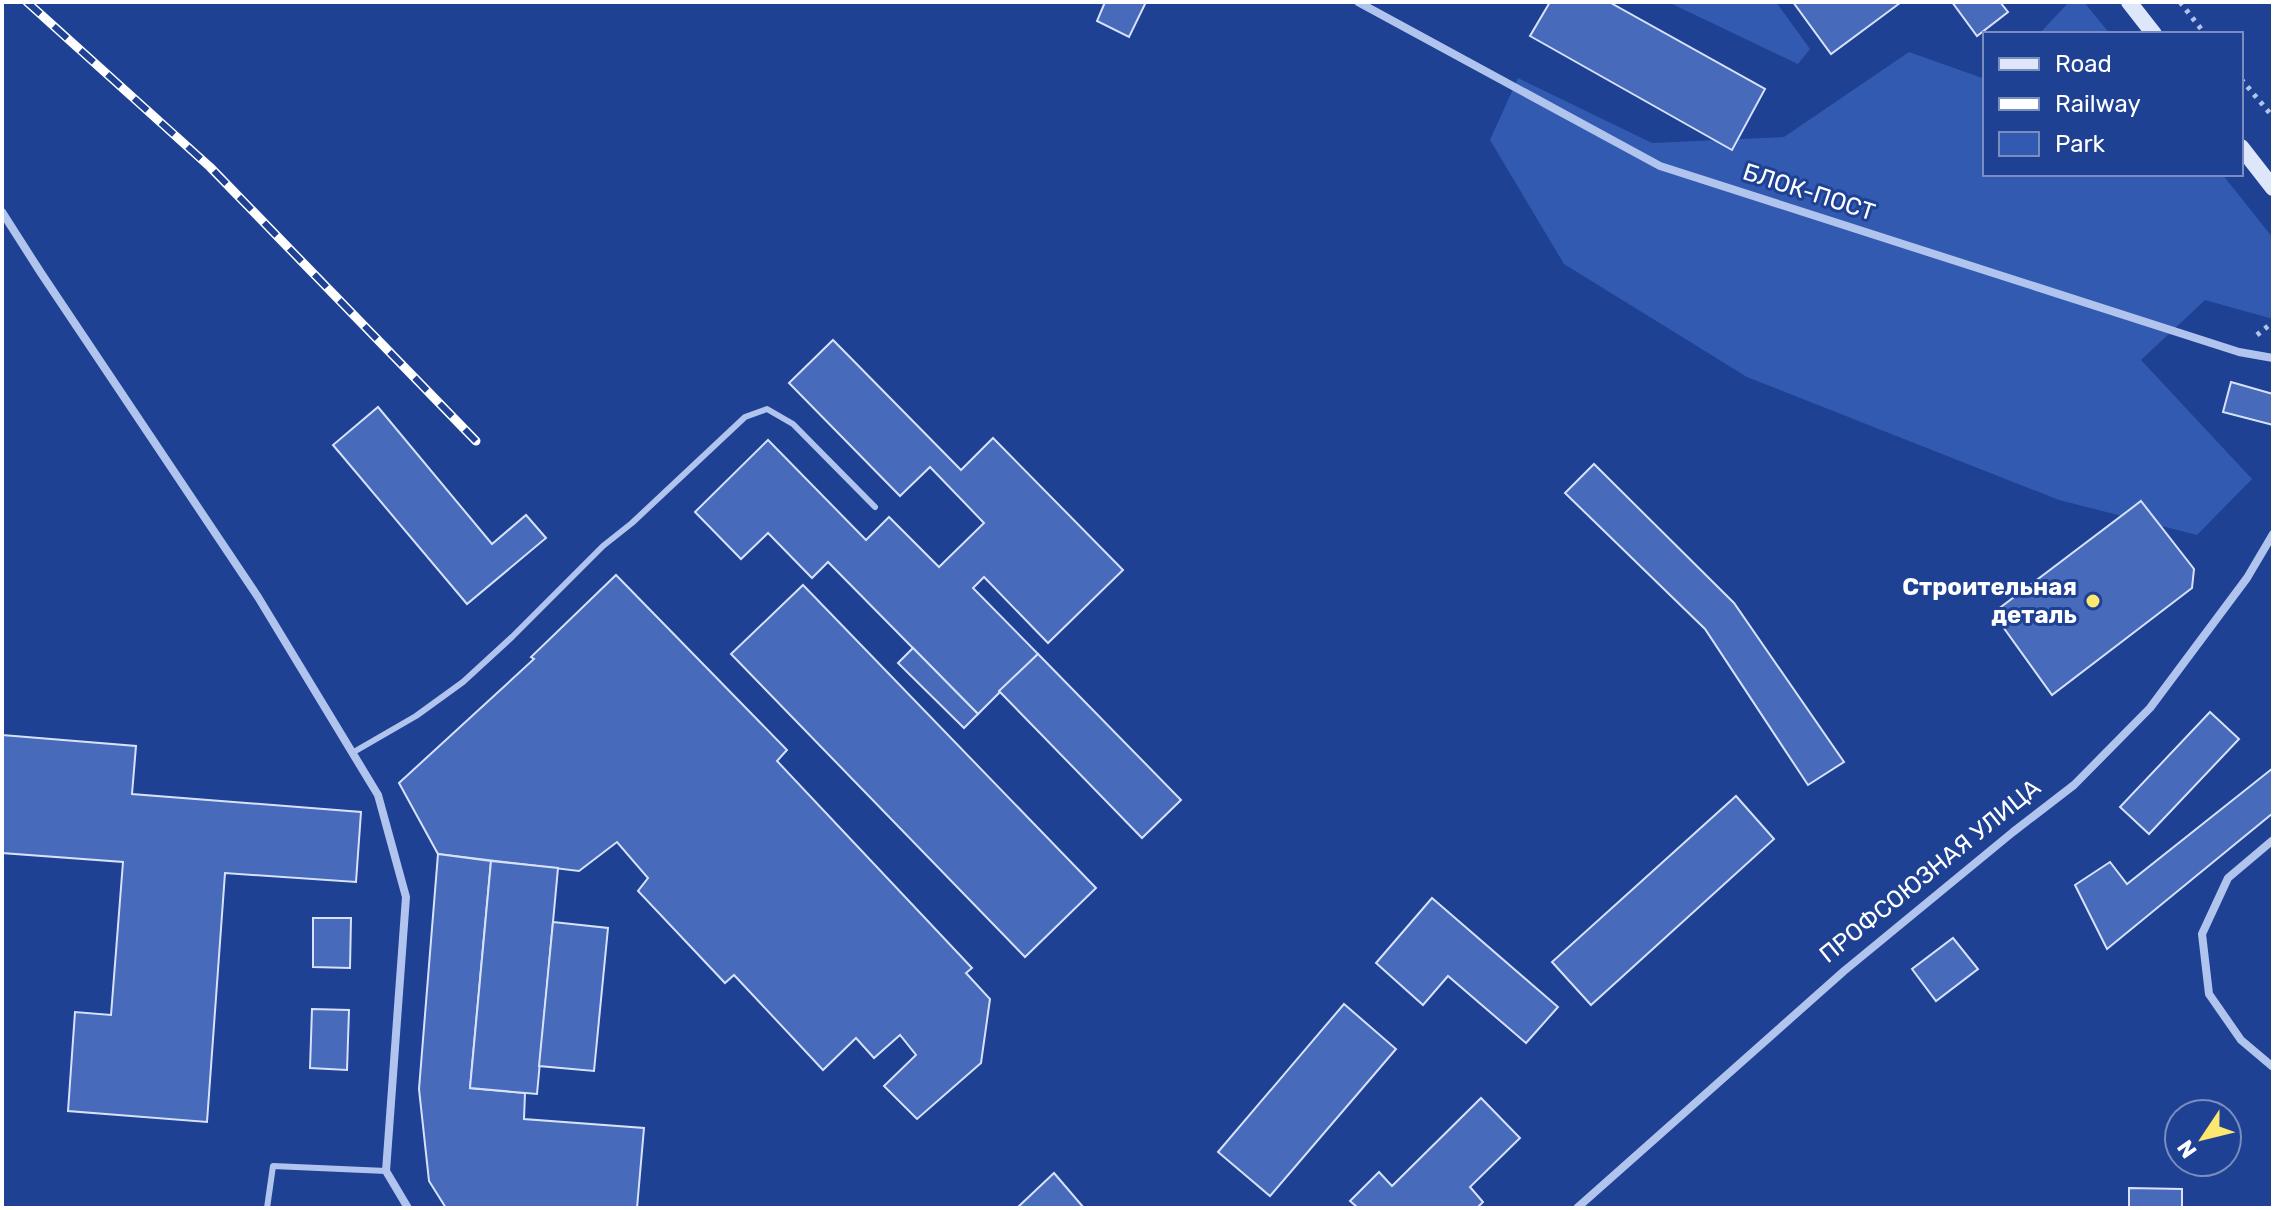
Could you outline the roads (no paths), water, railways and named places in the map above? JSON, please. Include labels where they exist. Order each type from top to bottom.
[{"type":"main road","points":[[2129,2],[2152,32]]},
{"type":"main road","points":[[2243,150],[2273,188]]},
{"type":"street","name":"БЛОК-ПОСТ","points":[[1358,2],[1660,166],[2239,352],[2273,358]]},
{"type":"street","points":[[2,212],[258,597],[378,795],[406,897],[386,1171],[408,1208]]},
{"type":"street","name":"ПРОФСОЮЗНАЯ УЛИЦА","points":[[1579,1207],[1844,971],[2074,785],[2150,708],[2247,578],[2273,534]]},
{"type":"street","points":[[2273,840],[2228,878],[2202,934],[2209,994],[2241,1040],[2273,1067]]},
{"type":"lane","points":[[352,753],[416,716],[463,682],[603,546],[632,523],[745,417],[767,409],[793,424],[875,507]]},
{"type":"lane","points":[[267,1208],[273,1166],[386,1171]]},
{"type":"railway","points":[[27,2],[210,167],[476,441]]},
{"type":"place","name":"Строительная деталь","points":[[2093,601]]}]
